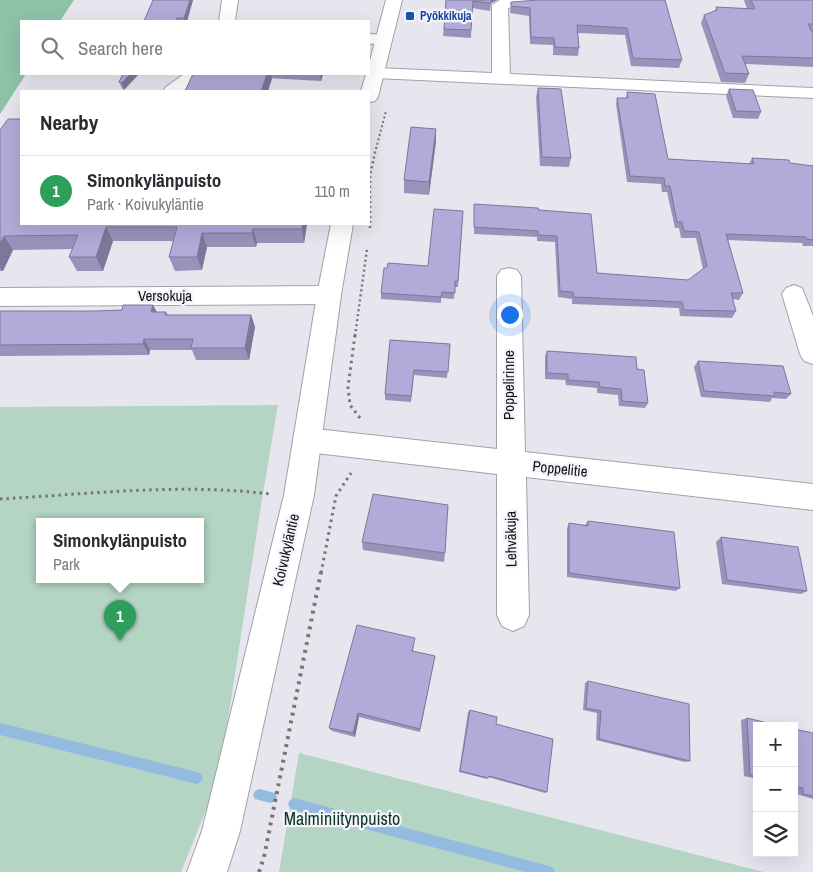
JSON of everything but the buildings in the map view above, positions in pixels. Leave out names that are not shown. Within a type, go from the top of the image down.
[{"type":"street","points":[[227,20],[230,0]]},
{"type":"street","points":[[370,94],[376,73],[376,39],[394,0]]},
{"type":"street","points":[[501,79],[500,5],[512,0],[539,2]]},
{"type":"street","points":[[376,73],[813,93]]},
{"type":"street","points":[[173,90],[194,75]]},
{"type":"street","name":"Koivukyläntie","points":[[207,872],[222,831],[299,495],[329,296],[342,225]]},
{"type":"street","name":"Poppelirinne","points":[[509,276],[510,463]]},
{"type":"street","points":[[794,294],[813,354]]},
{"type":"street","name":"Versokuja","points":[[0,297],[329,296]]},
{"type":"street","name":"Poppelitie","points":[[307,440],[813,497]]},
{"type":"street","name":"Lehväkuja","points":[[510,463],[513,615]]},
{"type":"path","points":[[0,499],[181,489],[230,489],[266,494]]},
{"type":"green space","points":[[0,0],[74,0],[61,20],[20,20],[20,75],[25,75],[0,114]]},
{"type":"green space","points":[[278,405],[219,778],[181,872],[0,872],[0,407]]},
{"type":"green space","name":"Malminiitynpuisto","points":[[299,753],[764,872],[279,872]]},
{"type":"waterway","points":[[0,729],[197,778]]},
{"type":"waterway","points":[[259,795],[271,797]]},
{"type":"waterway","points":[[294,804],[549,872]]},
{"type":"place","name":"Pyökkikuja","points":[[410,16]]},
{"type":"place","name":"Simonkylänpuisto","points":[[120,641]]}]
